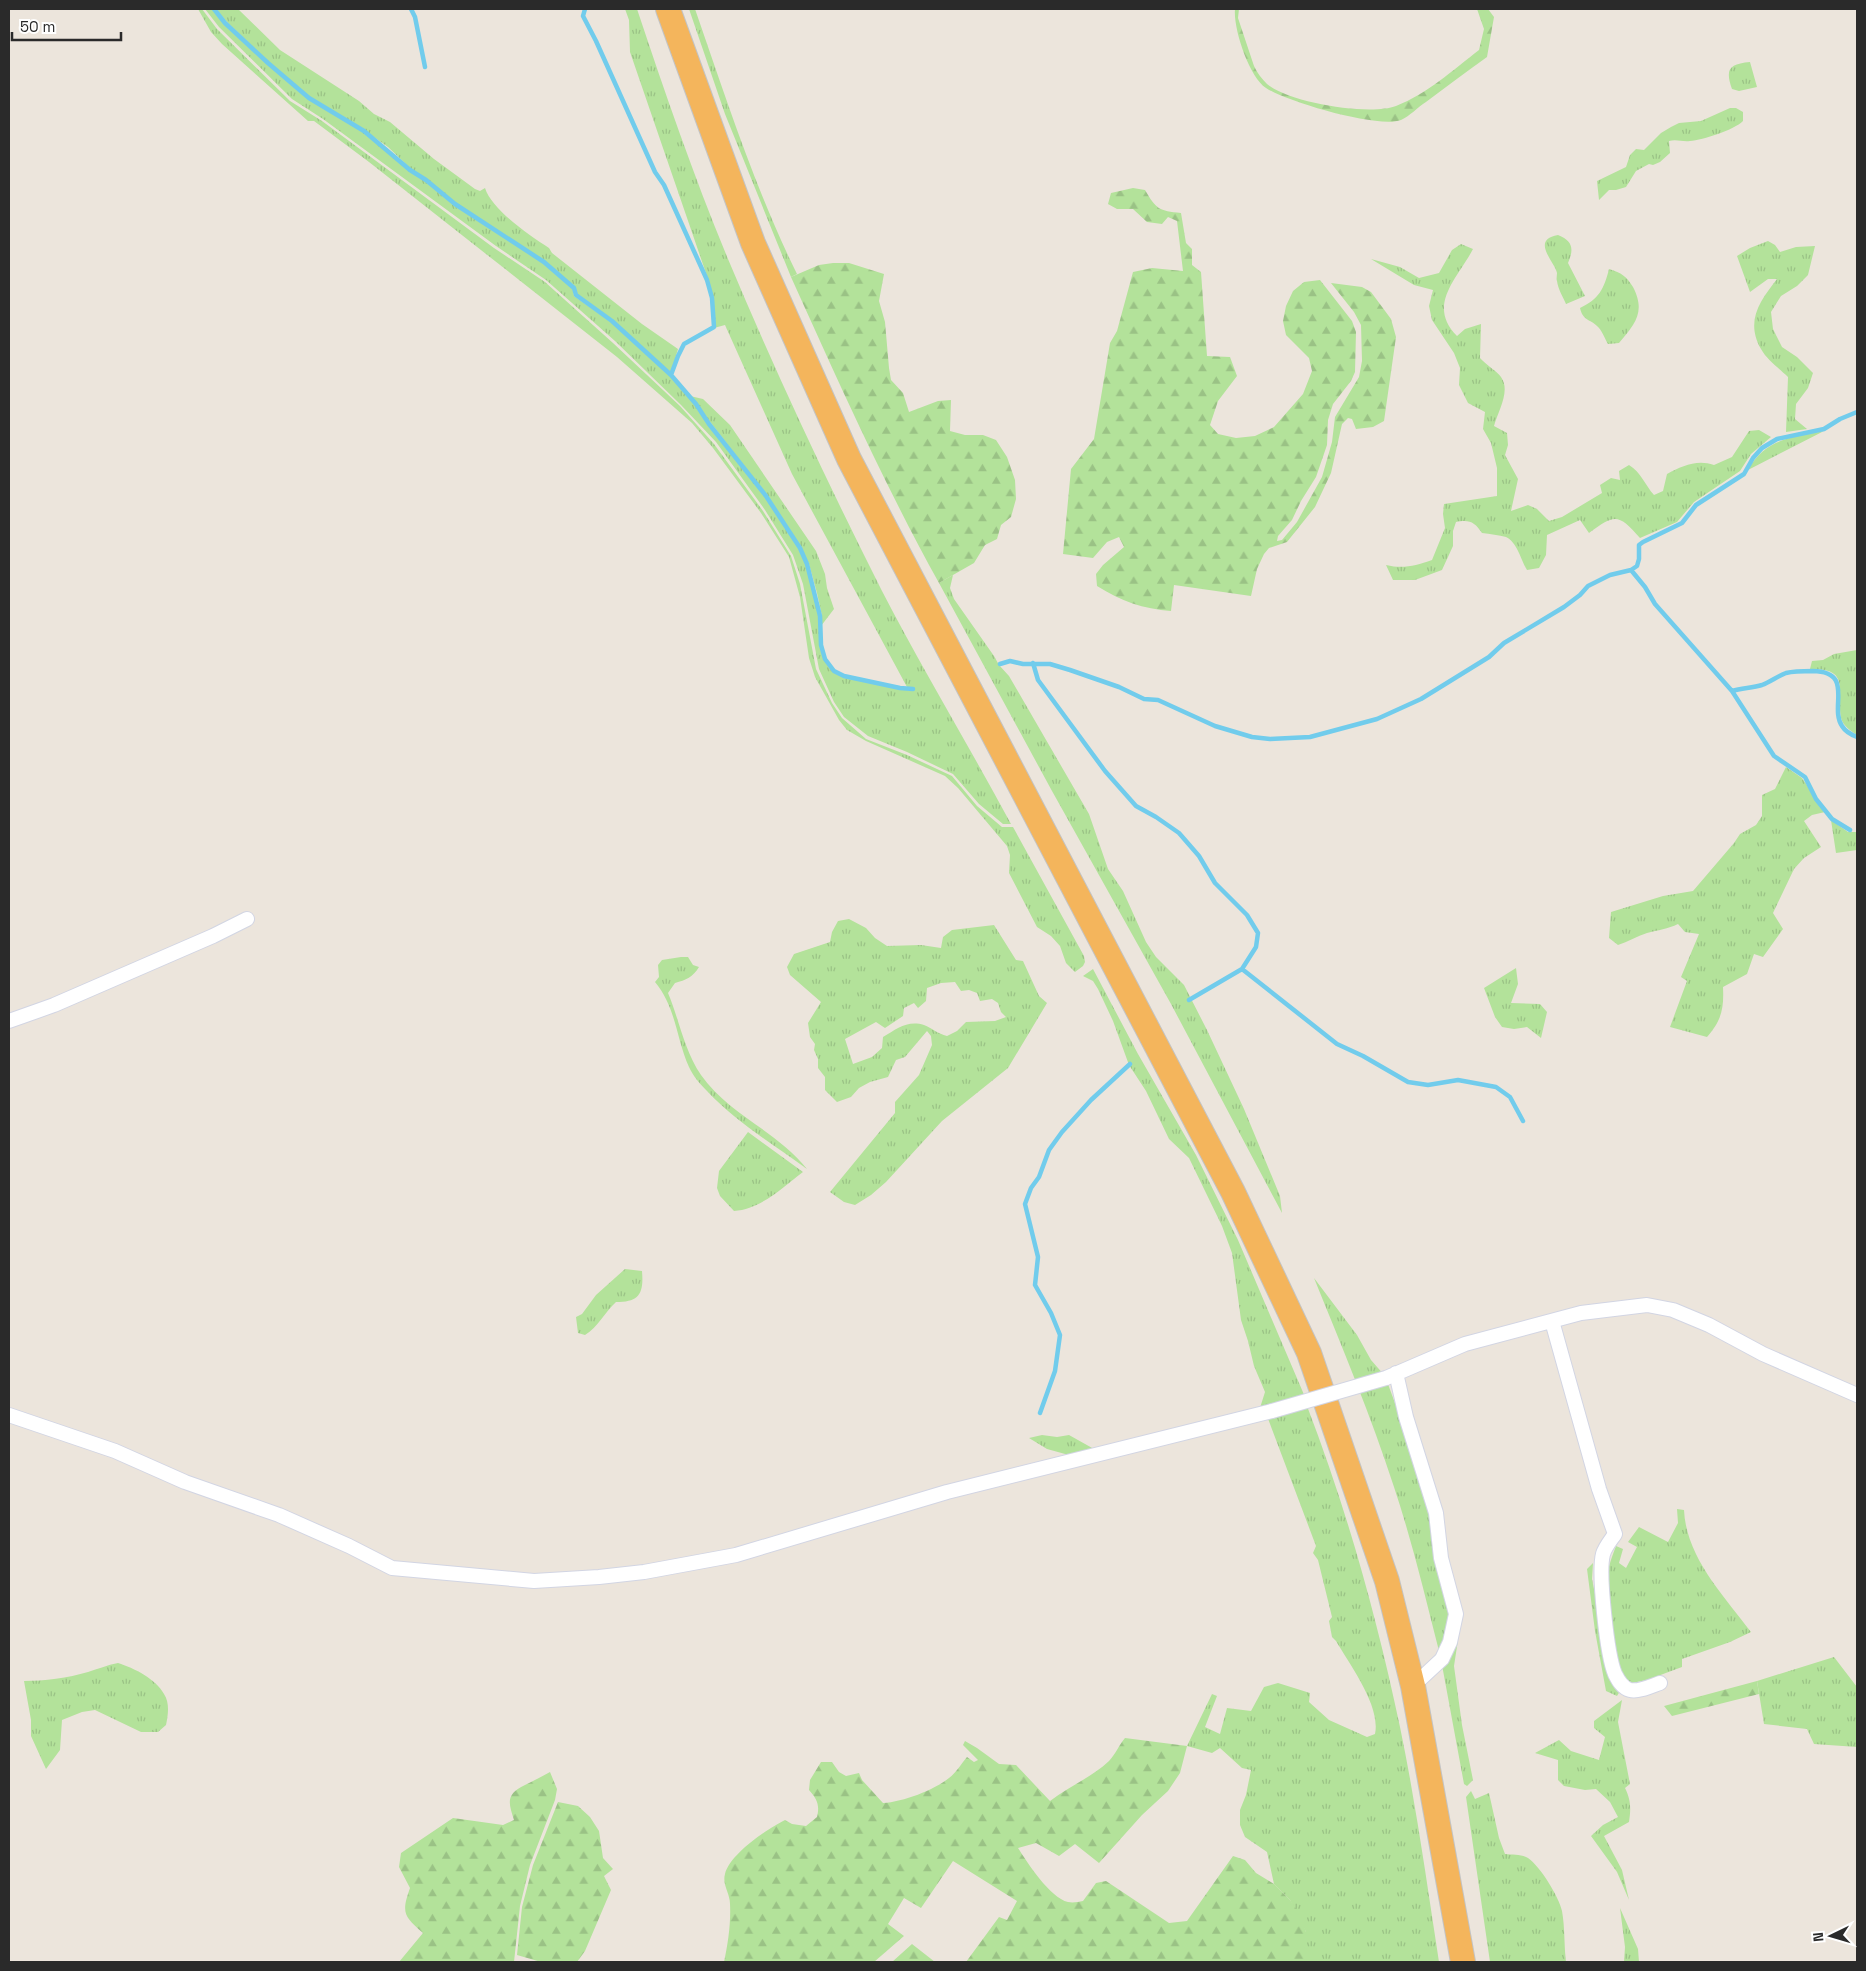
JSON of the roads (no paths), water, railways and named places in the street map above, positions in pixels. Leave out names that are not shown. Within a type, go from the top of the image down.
[{"type":"highway","points":[[668,9],[753,244],[849,459],[1233,1192],[1309,1354],[1387,1581],[1413,1686],[1464,1962]]},
{"type":"street","points":[[9,1022],[54,1005],[213,936],[247,919]]},
{"type":"street","points":[[9,1415],[115,1451],[185,1482],[279,1515],[349,1546],[392,1568],[534,1581],[599,1577],[707,1561],[736,1554],[947,1492],[1272,1411],[1392,1376],[1464,1344],[1581,1313],[1626,1306],[1647,1305],[1674,1310],[1709,1325],[1763,1354],[1857,1395]]},
{"type":"street","points":[[1552,1321],[1596,1481],[1615,1534],[1603,1554],[1602,1577],[1607,1635],[1614,1672],[1622,1686],[1630,1690],[1639,1690],[1660,1683]]},
{"type":"street","points":[[1392,1376],[1436,1513],[1441,1558],[1456,1614],[1450,1642],[1442,1658],[1413,1686]]},
{"type":"waterway","points":[[214,9],[225,23],[309,98],[364,131],[410,170],[426,180],[455,204],[544,262],[574,288],[576,295],[612,321],[671,375],[696,404],[709,424],[766,496],[800,548],[807,564],[820,616],[821,645],[825,659],[834,671],[844,676],[913,689]]},
{"type":"waterway","points":[[411,9],[415,17],[425,67]]},
{"type":"waterway","points":[[585,9],[583,16],[655,172],[664,185],[707,280],[712,298],[714,327],[684,344],[671,375]]},
{"type":"waterway","points":[[1000,664],[1010,661],[1023,664],[1050,664],[1119,687],[1144,699],[1158,700],[1215,726],[1252,737],[1270,739],[1310,737],[1377,719],[1421,699],[1489,657],[1504,643],[1564,607],[1580,595],[1588,586],[1610,575],[1631,570],[1637,566],[1639,545],[1682,523],[1696,505],[1744,474],[1753,458],[1762,448],[1777,439],[1824,429],[1840,419],[1857,412]]},
{"type":"waterway","points":[[1631,570],[1645,587],[1655,604],[1732,691],[1762,685],[1789,672],[1813,671],[1826,673],[1833,677],[1837,684],[1838,710],[1842,726],[1849,733],[1857,737]]},
{"type":"waterway","points":[[1033,663],[1038,680],[1105,771],[1136,806],[1179,833],[1199,856],[1215,883],[1247,915],[1258,933],[1256,947],[1242,969],[1337,1044],[1363,1056],[1408,1082],[1428,1085],[1458,1080],[1496,1087],[1510,1097],[1523,1121]]},
{"type":"waterway","points":[[1732,691],[1774,756],[1805,777],[1816,799],[1832,819],[1850,830]]},
{"type":"waterway","points":[[1189,1000],[1242,969]]},
{"type":"waterway","points":[[1040,1413],[1055,1371],[1060,1335],[1051,1313],[1035,1285],[1038,1257],[1025,1204],[1031,1188],[1039,1177],[1049,1150],[1062,1132],[1091,1100],[1130,1064]]}]
